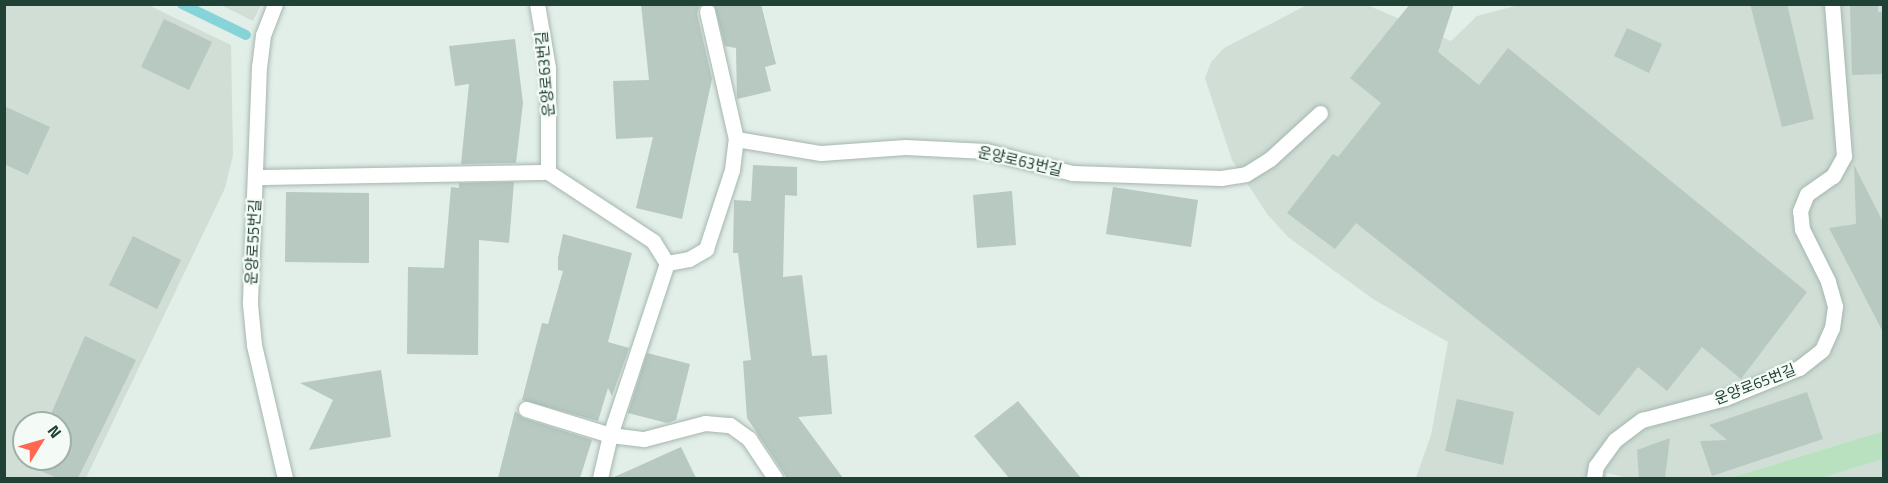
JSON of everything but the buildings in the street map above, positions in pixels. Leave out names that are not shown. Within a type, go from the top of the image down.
[{"type":"lane","name":"운양로55번길","points":[[275,4],[263,35],[260,66],[250,304],[253,335],[285,478]]},
{"type":"lane","name":"운양로63번길","points":[[537,4],[548,68],[548,172]]},
{"type":"lane","name":"운양로65번길","points":[[1594,478],[1596,466],[1615,440],[1642,420],[1725,398],[1799,368],[1822,350],[1832,328],[1835,306],[1828,281],[1802,229],[1800,211],[1807,194],[1833,176],[1844,156],[1832,4]]},
{"type":"lane","points":[[667,263],[689,259],[706,249],[732,170],[736,139],[707,11]]},
{"type":"lane","name":"운양로63번길","points":[[736,139],[821,153],[905,147],[986,151],[1072,173],[1221,178],[1246,174],[1270,159],[1320,113]]},
{"type":"lane","points":[[257,177],[548,172],[653,241],[667,263]]},
{"type":"lane","points":[[600,478],[610,435],[667,263]]},
{"type":"lane","points":[[525,410],[610,435],[644,439],[705,423],[730,425],[750,439],[775,478]]},
{"type":"shaded area","points":[[4,5],[148,5],[231,45],[233,155],[225,188],[86,478],[5,478]]},
{"type":"shaded area","points":[[221,5],[261,5],[253,21]]},
{"type":"shaded area","points":[[1307,5],[1367,5],[1451,41],[1477,16],[1519,5],[1883,5],[1883,431],[1730,478],[1627,478],[1607,473],[1606,478],[1416,478],[1431,435],[1448,342],[1373,299],[1288,237],[1267,214],[1232,160],[1205,78],[1211,62],[1224,48]]},
{"type":"shaded area","points":[[1883,459],[1883,478],[1820,478],[1858,465]]},
{"type":"green space","points":[[1883,431],[1883,459],[1820,478],[1730,478]]},
{"type":"waterway","points":[[182,4],[246,35]]}]
